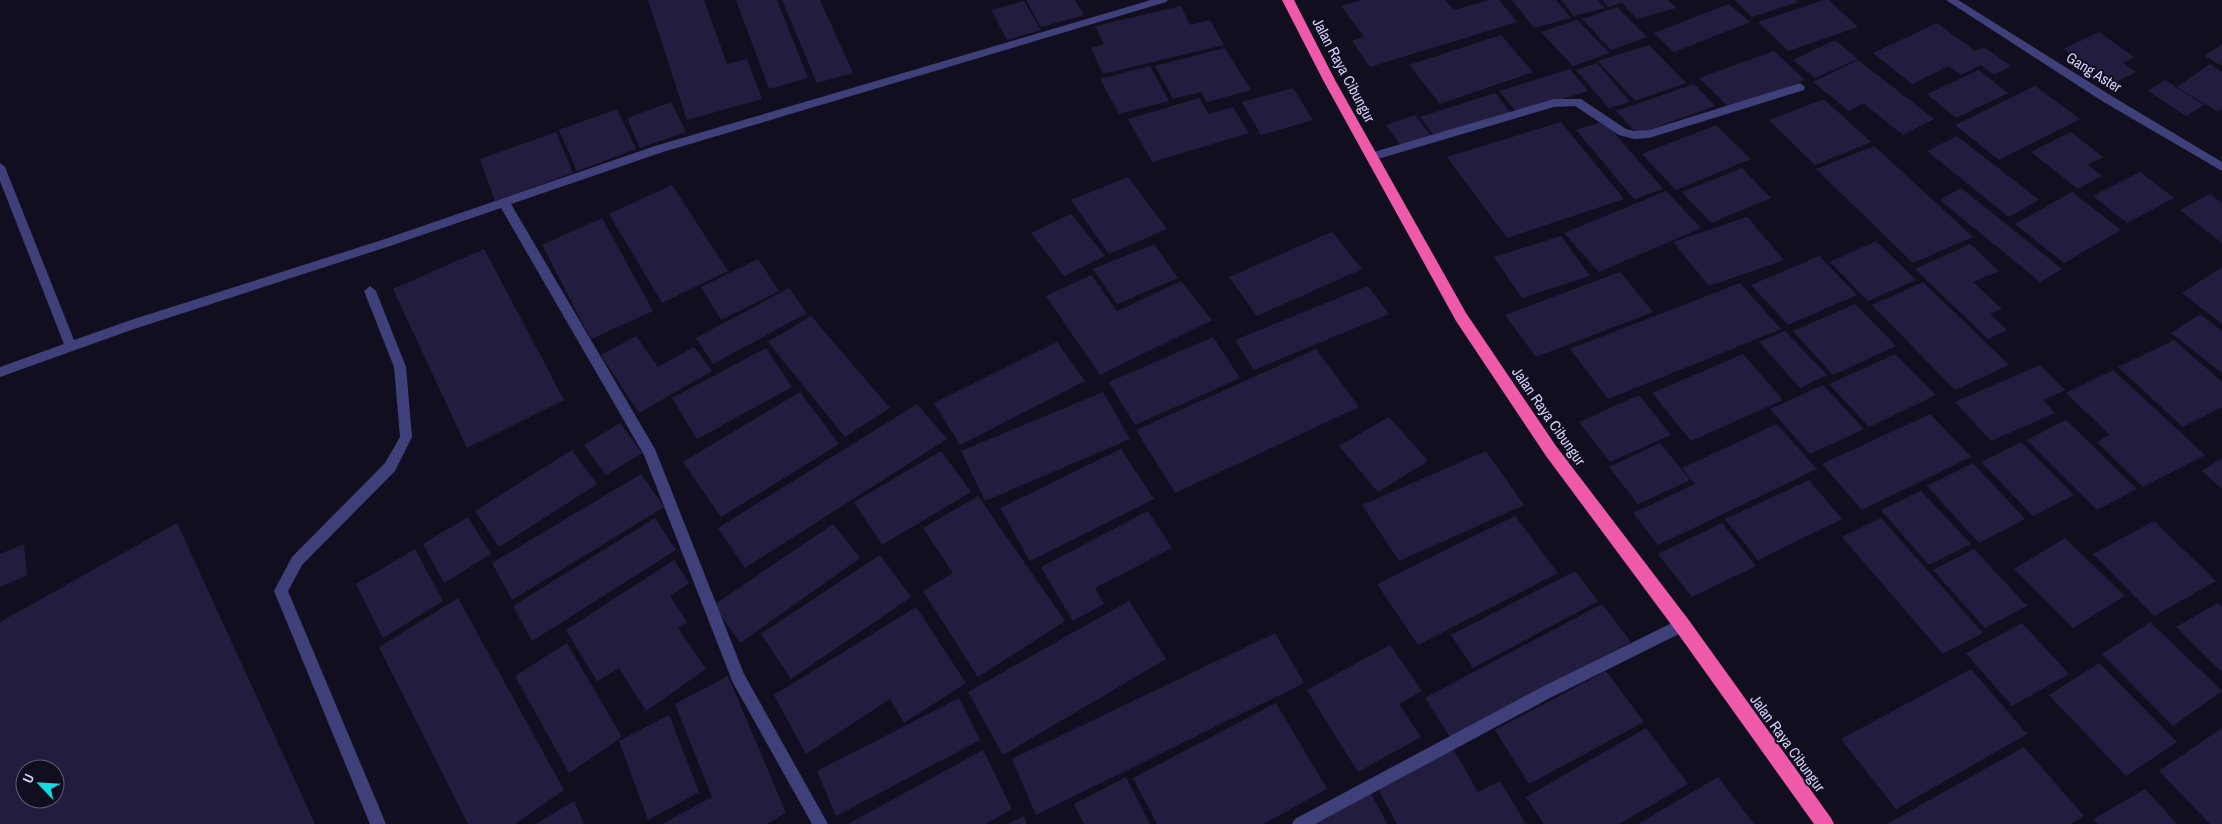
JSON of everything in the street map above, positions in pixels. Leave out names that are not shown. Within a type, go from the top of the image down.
[{"type":"highway","name":"Jalan Raya Cibungur","points":[[1288,0],[1328,80],[1461,317],[1551,451],[1682,625],[1821,823]]},
{"type":"street","points":[[0,372],[141,322],[505,204],[659,149],[1163,0]]},
{"type":"street","name":"Gang Aster","points":[[1951,0],[2106,98],[2222,167]]},
{"type":"street","points":[[1371,157],[1554,103],[1577,102],[1615,128],[1634,135],[1649,134],[1800,87]]},
{"type":"street","points":[[0,167],[71,346]]},
{"type":"street","points":[[505,204],[650,453],[738,678],[820,824]]},
{"type":"street","points":[[370,290],[400,367],[406,437],[390,467],[297,561],[281,591],[378,824]]},
{"type":"street","points":[[1300,824],[1544,693],[1682,625]]},
{"type":"building","points":[[648,0],[704,0],[727,64],[747,59],[762,99],[687,120]]},
{"type":"building","points":[[736,0],[777,0],[808,78],[769,89]]},
{"type":"building","points":[[782,0],[820,0],[853,73],[817,83]]},
{"type":"building","points":[[1026,0],[1075,0],[1084,15],[1041,27]]},
{"type":"building","points":[[1362,0],[1445,0],[1454,10],[1489,0],[1499,0],[1517,22],[1370,67],[1352,41],[1364,37],[1341,6]]},
{"type":"building","points":[[1512,0],[1556,0],[1571,18],[1534,28]]},
{"type":"building","points":[[1561,0],[1598,0],[1605,8],[1574,16]]},
{"type":"building","points":[[1602,0],[1668,0],[1676,8],[1637,19],[1622,3],[1608,7]]},
{"type":"building","points":[[1735,0],[1796,0],[1798,2],[1752,17]]},
{"type":"building","points":[[1829,0],[1858,27],[1788,51],[1758,22]]},
{"type":"building","points":[[1024,1],[1041,30],[1007,40],[991,10]]},
{"type":"building","points":[[1729,4],[1750,22],[1674,52],[1654,33]]},
{"type":"building","points":[[1181,6],[1190,25],[1210,20],[1224,45],[1103,74],[1091,48],[1104,44],[1095,26]]},
{"type":"building","points":[[1617,7],[1647,37],[1611,50],[1582,19]]},
{"type":"building","points":[[1577,20],[1610,53],[1573,66],[1541,32]]},
{"type":"building","points":[[1937,23],[1975,51],[1984,47],[2011,66],[1994,75],[1981,65],[1961,75],[1949,66],[1912,84],[1873,53]]},
{"type":"building","points":[[2099,32],[2134,57],[2123,63],[2136,72],[2112,84],[2064,49]]},
{"type":"building","points":[[1501,35],[1533,72],[1440,104],[1409,65]]},
{"type":"building","points":[[1835,40],[1858,59],[1815,78],[1793,60]]},
{"type":"building","points":[[2222,44],[2222,66],[2205,56]]},
{"type":"building","points":[[1649,45],[1686,83],[1635,101],[1598,61]]},
{"type":"building","points":[[1225,48],[1251,90],[1207,102],[1201,92],[1173,99],[1155,66]]},
{"type":"building","points":[[1774,51],[1805,80],[1730,108],[1699,78]]},
{"type":"building","points":[[1858,60],[1934,119],[1903,135],[1863,103],[1849,111],[1813,82]]},
{"type":"building","points":[[1597,63],[1630,102],[1609,108],[1576,70]]},
{"type":"building","points":[[2210,64],[2222,72],[2222,109],[2218,112],[2177,87]]},
{"type":"building","points":[[1150,66],[1169,101],[1119,114],[1100,79]]},
{"type":"building","points":[[1570,69],[1588,91],[1517,113],[1499,91]]},
{"type":"building","points":[[1979,70],[2008,93],[1956,118],[1927,94]]},
{"type":"building","points":[[2165,80],[2204,105],[2186,116],[2148,91]]},
{"type":"building","points":[[1694,84],[1715,106],[1637,134],[1616,111]]},
{"type":"building","points":[[2035,86],[2080,119],[1999,160],[1955,125]]},
{"type":"building","points":[[1293,88],[1313,120],[1261,135],[1242,102]]},
{"type":"building","points":[[1495,93],[1511,113],[1436,138],[1420,117]]},
{"type":"building","points":[[1199,98],[1209,114],[1233,107],[1249,133],[1152,162],[1128,119]]},
{"type":"building","points":[[1824,99],[1871,142],[1815,165],[1769,120]]},
{"type":"building","points":[[671,102],[686,132],[640,148],[627,118]]},
{"type":"building","points":[[617,109],[636,149],[577,171],[559,130]]},
{"type":"building","points":[[1415,115],[1432,137],[1402,147],[1386,125]]},
{"type":"building","points":[[1604,121],[1663,189],[1634,199],[1576,130]]},
{"type":"building","points":[[1561,122],[1624,199],[1507,238],[1447,157]]},
{"type":"building","points":[[1716,125],[1751,159],[1676,190],[1642,154]]},
{"type":"building","points":[[556,132],[573,173],[495,201],[480,159]]},
{"type":"building","points":[[2071,132],[2103,157],[2088,165],[2102,176],[2078,189],[2031,152]]},
{"type":"building","points":[[1957,136],[2039,200],[2009,217],[1927,151]]},
{"type":"building","points":[[1874,146],[1973,237],[1913,263],[1816,169]]},
{"type":"building","points":[[1742,168],[1771,198],[1711,223],[1682,192]]},
{"type":"building","points":[[2140,172],[2174,198],[2127,223],[2093,196]]},
{"type":"building","points":[[1128,177],[1167,229],[1109,254],[1071,200]]},
{"type":"building","points":[[672,185],[728,271],[662,303],[609,214]]},
{"type":"building","points":[[1961,188],[2062,269],[2040,282],[1940,200]]},
{"type":"building","points":[[1666,191],[1701,228],[1599,272],[1564,233]]},
{"type":"building","points":[[2072,192],[2121,230],[2064,263],[2015,224]]},
{"type":"building","points":[[2210,194],[2222,203],[2222,243],[2180,210]]},
{"type":"building","points":[[1071,214],[1105,256],[1064,276],[1031,233]]},
{"type":"building","points":[[1747,217],[1784,260],[1709,286],[1673,242]]},
{"type":"building","points":[[602,218],[653,311],[591,339],[542,245]]},
{"type":"building","points":[[1332,232],[1362,269],[1257,316],[1229,277]]},
{"type":"building","points":[[1561,236],[1590,276],[1522,298],[1494,257]]},
{"type":"building","points":[[1876,241],[1916,280],[1868,301],[1830,262]]},
{"type":"building","points":[[1154,244],[1178,278],[1117,304],[1093,269]]},
{"type":"building","points":[[1970,244],[1999,271],[1973,282],[2002,309],[1990,314],[2007,330],[1988,339],[1915,269]]},
{"type":"building","points":[[484,249],[564,400],[467,448],[393,289]]},
{"type":"building","points":[[1819,256],[1857,295],[1788,325],[1751,285]]},
{"type":"building","points":[[758,259],[779,291],[721,320],[701,287]]},
{"type":"building","points":[[2222,267],[2222,324],[2182,293]]},
{"type":"building","points":[[1620,272],[1653,312],[1536,357],[1505,315]]},
{"type":"building","points":[[1091,275],[1117,311],[1181,281],[1212,320],[1100,375],[1046,296]]},
{"type":"building","points":[[1923,282],[2009,365],[1955,390],[1872,305]]},
{"type":"building","points":[[1740,283],[1781,329],[1608,399],[1570,349]]},
{"type":"building","points":[[1368,286],[1389,314],[1254,370],[1235,340]]},
{"type":"building","points":[[789,288],[807,313],[713,364],[696,338]]},
{"type":"building","points":[[1855,304],[1896,346],[1833,375],[1793,331]]},
{"type":"building","points":[[2200,314],[2222,331],[2222,373],[2171,333]]},
{"type":"building","points":[[811,316],[890,408],[845,437],[768,342]]},
{"type":"building","points":[[1785,331],[1827,375],[1800,388],[1759,342]]},
{"type":"building","points":[[636,336],[658,367],[694,347],[712,371],[639,413],[601,355]]},
{"type":"building","points":[[1213,337],[1240,378],[1135,425],[1109,382]]},
{"type":"building","points":[[2174,340],[2222,382],[2222,407],[2183,427],[2118,367]]},
{"type":"building","points":[[1057,342],[1085,381],[960,445],[934,403]]},
{"type":"building","points":[[766,348],[792,387],[697,439],[672,398]]},
{"type":"building","points":[[1316,349],[1359,407],[1175,493],[1136,430]]},
{"type":"building","points":[[1743,354],[1783,400],[1691,441],[1652,393]]},
{"type":"building","points":[[1895,354],[1936,395],[1869,427],[1829,384]]},
{"type":"building","points":[[2040,365],[2065,390],[2043,400],[2055,413],[1991,441],[1955,402]]},
{"type":"building","points":[[2113,370],[2205,455],[2143,487],[2097,442],[2110,435],[2066,393]]},
{"type":"building","points":[[1823,385],[1864,429],[1810,454],[1770,409]]},
{"type":"building","points":[[800,392],[839,444],[721,517],[683,462]]},
{"type":"building","points":[[1103,392],[1130,439],[985,501],[961,451]]},
{"type":"building","points":[[1639,395],[1671,435],[1610,462],[1579,422]]},
{"type":"building","points":[[917,404],[947,439],[745,568],[718,528]]},
{"type":"building","points":[[1930,414],[1971,457],[1862,510],[1822,464]]},
{"type":"building","points":[[1389,417],[1428,461],[1378,492],[1339,446]]},
{"type":"building","points":[[2066,420],[2137,489],[2097,510],[2027,440]]},
{"type":"building","points":[[620,423],[642,453],[606,475],[584,445]]},
{"type":"building","points":[[1777,424],[1817,469],[1658,545],[1633,513],[1695,484],[1682,468]]},
{"type":"building","points":[[2021,442],[2074,495],[2033,516],[1981,462]]},
{"type":"building","points":[[1660,443],[1690,480],[1638,504],[1609,467]]},
{"type":"building","points":[[1121,449],[1154,499],[1030,561],[1000,508]]},
{"type":"building","points":[[572,450],[597,484],[499,547],[475,511]]},
{"type":"building","points":[[941,451],[971,492],[882,545],[854,502]]},
{"type":"building","points":[[1486,451],[1524,505],[1399,561],[1362,505]]},
{"type":"building","points":[[2222,458],[2222,489],[2202,471]]},
{"type":"building","points":[[1973,463],[2025,519],[1979,543],[1927,486]]},
{"type":"building","points":[[641,474],[664,507],[512,600],[492,563]]},
{"type":"building","points":[[1809,480],[1842,519],[1758,560],[1725,519]]},
{"type":"building","points":[[1921,491],[1971,544],[1929,565],[1881,510]]},
{"type":"building","points":[[978,496],[1065,621],[978,677],[923,591],[953,573],[923,528]]},
{"type":"building","points":[[1148,511],[1172,548],[1095,588],[1104,604],[1073,621],[1041,567]]},
{"type":"building","points":[[1515,516],[1558,573],[1418,645],[1377,584]]},
{"type":"building","points":[[468,517],[491,554],[444,583],[423,544]]},
{"type":"building","points":[[655,518],[676,550],[532,641],[513,606]]},
{"type":"building","points":[[1881,518],[1983,633],[1943,654],[1842,537]]},
{"type":"building","points":[[2154,521],[2216,581],[2154,616],[2093,554]]},
{"type":"building","points":[[177,523],[315,824],[0,824],[0,622]]},
{"type":"building","points":[[1722,523],[1756,566],[1692,597],[1658,554]]},
{"type":"building","points":[[833,524],[860,558],[740,643],[714,605]]},
{"type":"building","points":[[2065,538],[2125,596],[2073,628],[2014,569]]},
{"type":"building","points":[[24,544],[27,575],[0,587],[0,554]]},
{"type":"building","points":[[415,549],[443,601],[383,638],[356,584]]},
{"type":"building","points":[[1974,549],[2027,606],[1985,628],[1933,570]]},
{"type":"building","points":[[880,555],[911,597],[791,679],[761,634]]},
{"type":"building","points":[[674,560],[689,583],[670,596],[687,622],[678,628],[706,669],[646,711],[619,668],[597,681],[566,630]]},
{"type":"building","points":[[1575,571],[1598,601],[1473,668],[1451,635]]},
{"type":"building","points":[[458,598],[564,790],[515,824],[468,824],[379,647]]},
{"type":"building","points":[[1129,601],[1166,659],[1003,755],[968,692]]},
{"type":"building","points":[[2218,603],[2222,607],[2222,672],[2176,627]]},
{"type":"building","points":[[1602,604],[1631,642],[1451,739],[1425,698]]},
{"type":"building","points":[[916,607],[966,683],[904,723],[890,699],[806,754],[774,695]]},
{"type":"building","points":[[2150,622],[2222,691],[2173,726],[2102,654]]},
{"type":"building","points":[[2022,623],[2069,674],[2012,706],[1966,653]]},
{"type":"building","points":[[1275,633],[1304,683],[1036,815],[1012,759]]},
{"type":"building","points":[[567,643],[622,737],[569,773],[515,676]]},
{"type":"building","points":[[1390,645],[1422,691],[1399,704],[1421,737],[1358,772],[1307,690]]},
{"type":"building","points":[[2099,663],[2177,742],[2126,776],[2049,695]]},
{"type":"building","points":[[1971,669],[2027,734],[1896,809],[1841,739]]},
{"type":"building","points":[[1606,671],[1644,722],[1529,784],[1495,730]]},
{"type":"building","points":[[728,676],[786,813],[766,824],[662,824],[712,797],[675,704]]},
{"type":"building","points":[[959,698],[980,740],[836,816],[817,771]]},
{"type":"building","points":[[1276,703],[1327,789],[1263,824],[1157,824],[1133,778]]},
{"type":"building","points":[[669,715],[699,792],[648,820],[619,741]]},
{"type":"building","points":[[1646,728],[1688,784],[1619,824],[1544,824],[1526,797]]},
{"type":"building","points":[[2222,728],[2222,824],[2210,824],[2159,771]]},
{"type":"building","points":[[2024,747],[2084,816],[2070,824],[1887,824]]},
{"type":"building","points":[[1453,749],[1478,792],[1500,781],[1526,824],[1397,824],[1376,785]]},
{"type":"building","points":[[983,750],[1012,809],[985,824],[848,824]]},
{"type":"building","points":[[1126,777],[1150,824],[1084,824],[1074,804]]},
{"type":"building","points":[[1718,777],[1754,824],[1638,824]]},
{"type":"building","points":[[2145,789],[2177,824],[2098,824],[2094,819]]},
{"type":"building","points":[[1370,792],[1387,824],[1306,824]]},
{"type":"building","points":[[574,801],[584,824],[536,824]]},
{"type":"building","points":[[1024,816],[1027,824],[1007,824]]}]
